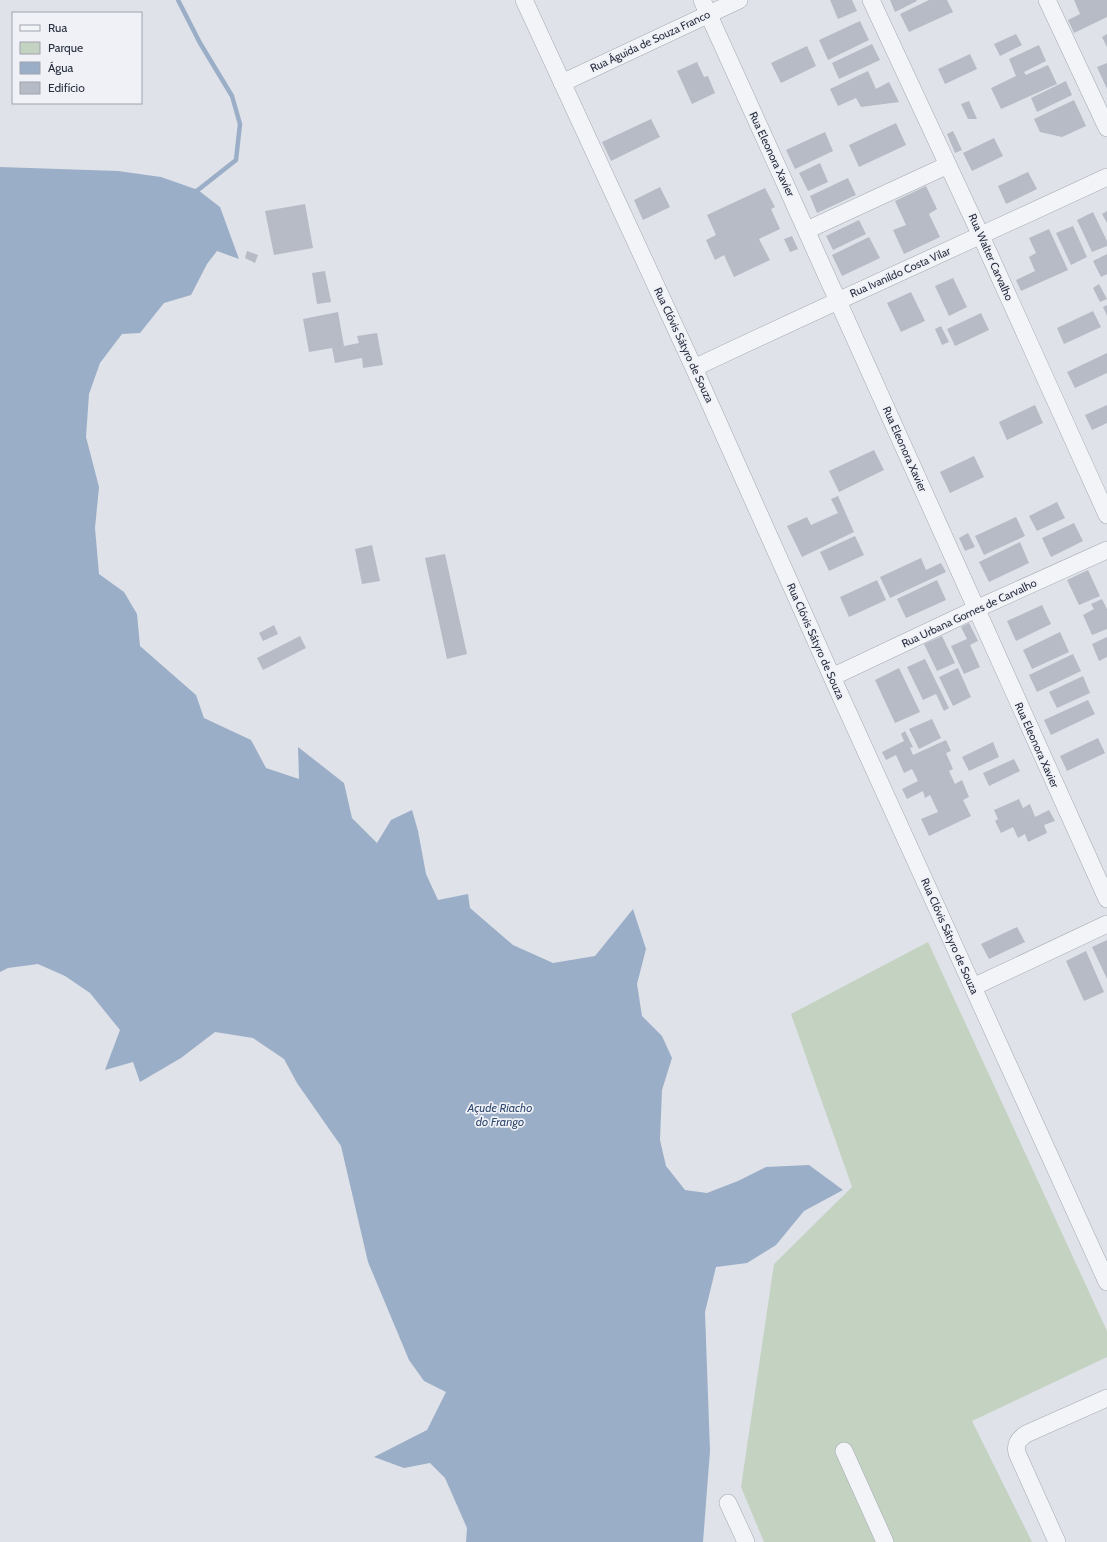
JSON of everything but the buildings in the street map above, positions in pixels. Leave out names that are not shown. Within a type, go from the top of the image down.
[{"type":"street","name":"Rua Clóvis Sátyro de Souza","points":[[524,0],[694,368],[832,677],[1107,1282]]},
{"type":"street","name":"Rua Águida de Souza Franco","points":[[562,83],[705,7],[738,0]]},
{"type":"street","name":"Rua Walter Carvalho","points":[[871,0],[981,236],[1107,515]]},
{"type":"street","points":[[1046,0],[1107,128]]},
{"type":"street","name":"Rua Eleonora Xavier","points":[[705,7],[1107,899]]},
{"type":"street","points":[[806,230],[948,165]]},
{"type":"street","name":"Rua Ivanildo Costa Vilar","points":[[694,368],[838,300],[981,236],[1107,177]]},
{"type":"street","name":"Rua Urbana Gomes de Carvalho","points":[[832,677],[976,609],[1107,550]]},
{"type":"street","points":[[973,987],[1107,924]]},
{"type":"street","points":[[1057,1542],[1017,1453],[1016,1447],[1018,1440],[1026,1434],[1107,1398]]},
{"type":"street","points":[[844,1451],[885,1542]]},
{"type":"street","points":[[728,1503],[746,1542]]},
{"type":"green space","points":[[928,942],[1107,1331],[1107,1357],[972,1421],[1032,1542],[764,1542],[741,1487],[774,1264],[852,1187],[791,1014]]},
{"type":"water","name":"Açude Riacho do Frango","points":[[0,167],[118,171],[161,177],[198,190],[220,207],[239,259],[217,251],[207,264],[191,295],[164,303],[140,333],[122,334],[100,363],[89,394],[86,437],[99,487],[95,528],[99,574],[124,592],[137,614],[140,646],[196,695],[204,718],[251,740],[266,768],[299,779],[298,747],[344,783],[352,818],[377,843],[391,820],[412,810],[418,831],[426,874],[438,900],[468,894],[470,908],[513,945],[553,963],[595,956],[633,909],[646,949],[637,984],[642,1016],[662,1036],[672,1058],[662,1090],[660,1140],[666,1166],[685,1190],[707,1193],[738,1181],[766,1167],[809,1165],[843,1190],[804,1211],[776,1245],[747,1263],[716,1267],[705,1312],[710,1451],[703,1542],[466,1542],[467,1528],[445,1478],[430,1463],[404,1468],[374,1457],[427,1430],[446,1392],[424,1381],[409,1360],[368,1262],[341,1146],[297,1083],[284,1059],[253,1038],[215,1032],[181,1058],[140,1082],[133,1062],[105,1070],[120,1030],[90,993],[65,976],[38,964],[8,968],[0,972]]},
{"type":"waterway","points":[[178,0],[200,43],[232,96],[240,124],[236,160],[198,190],[193,192]]}]
